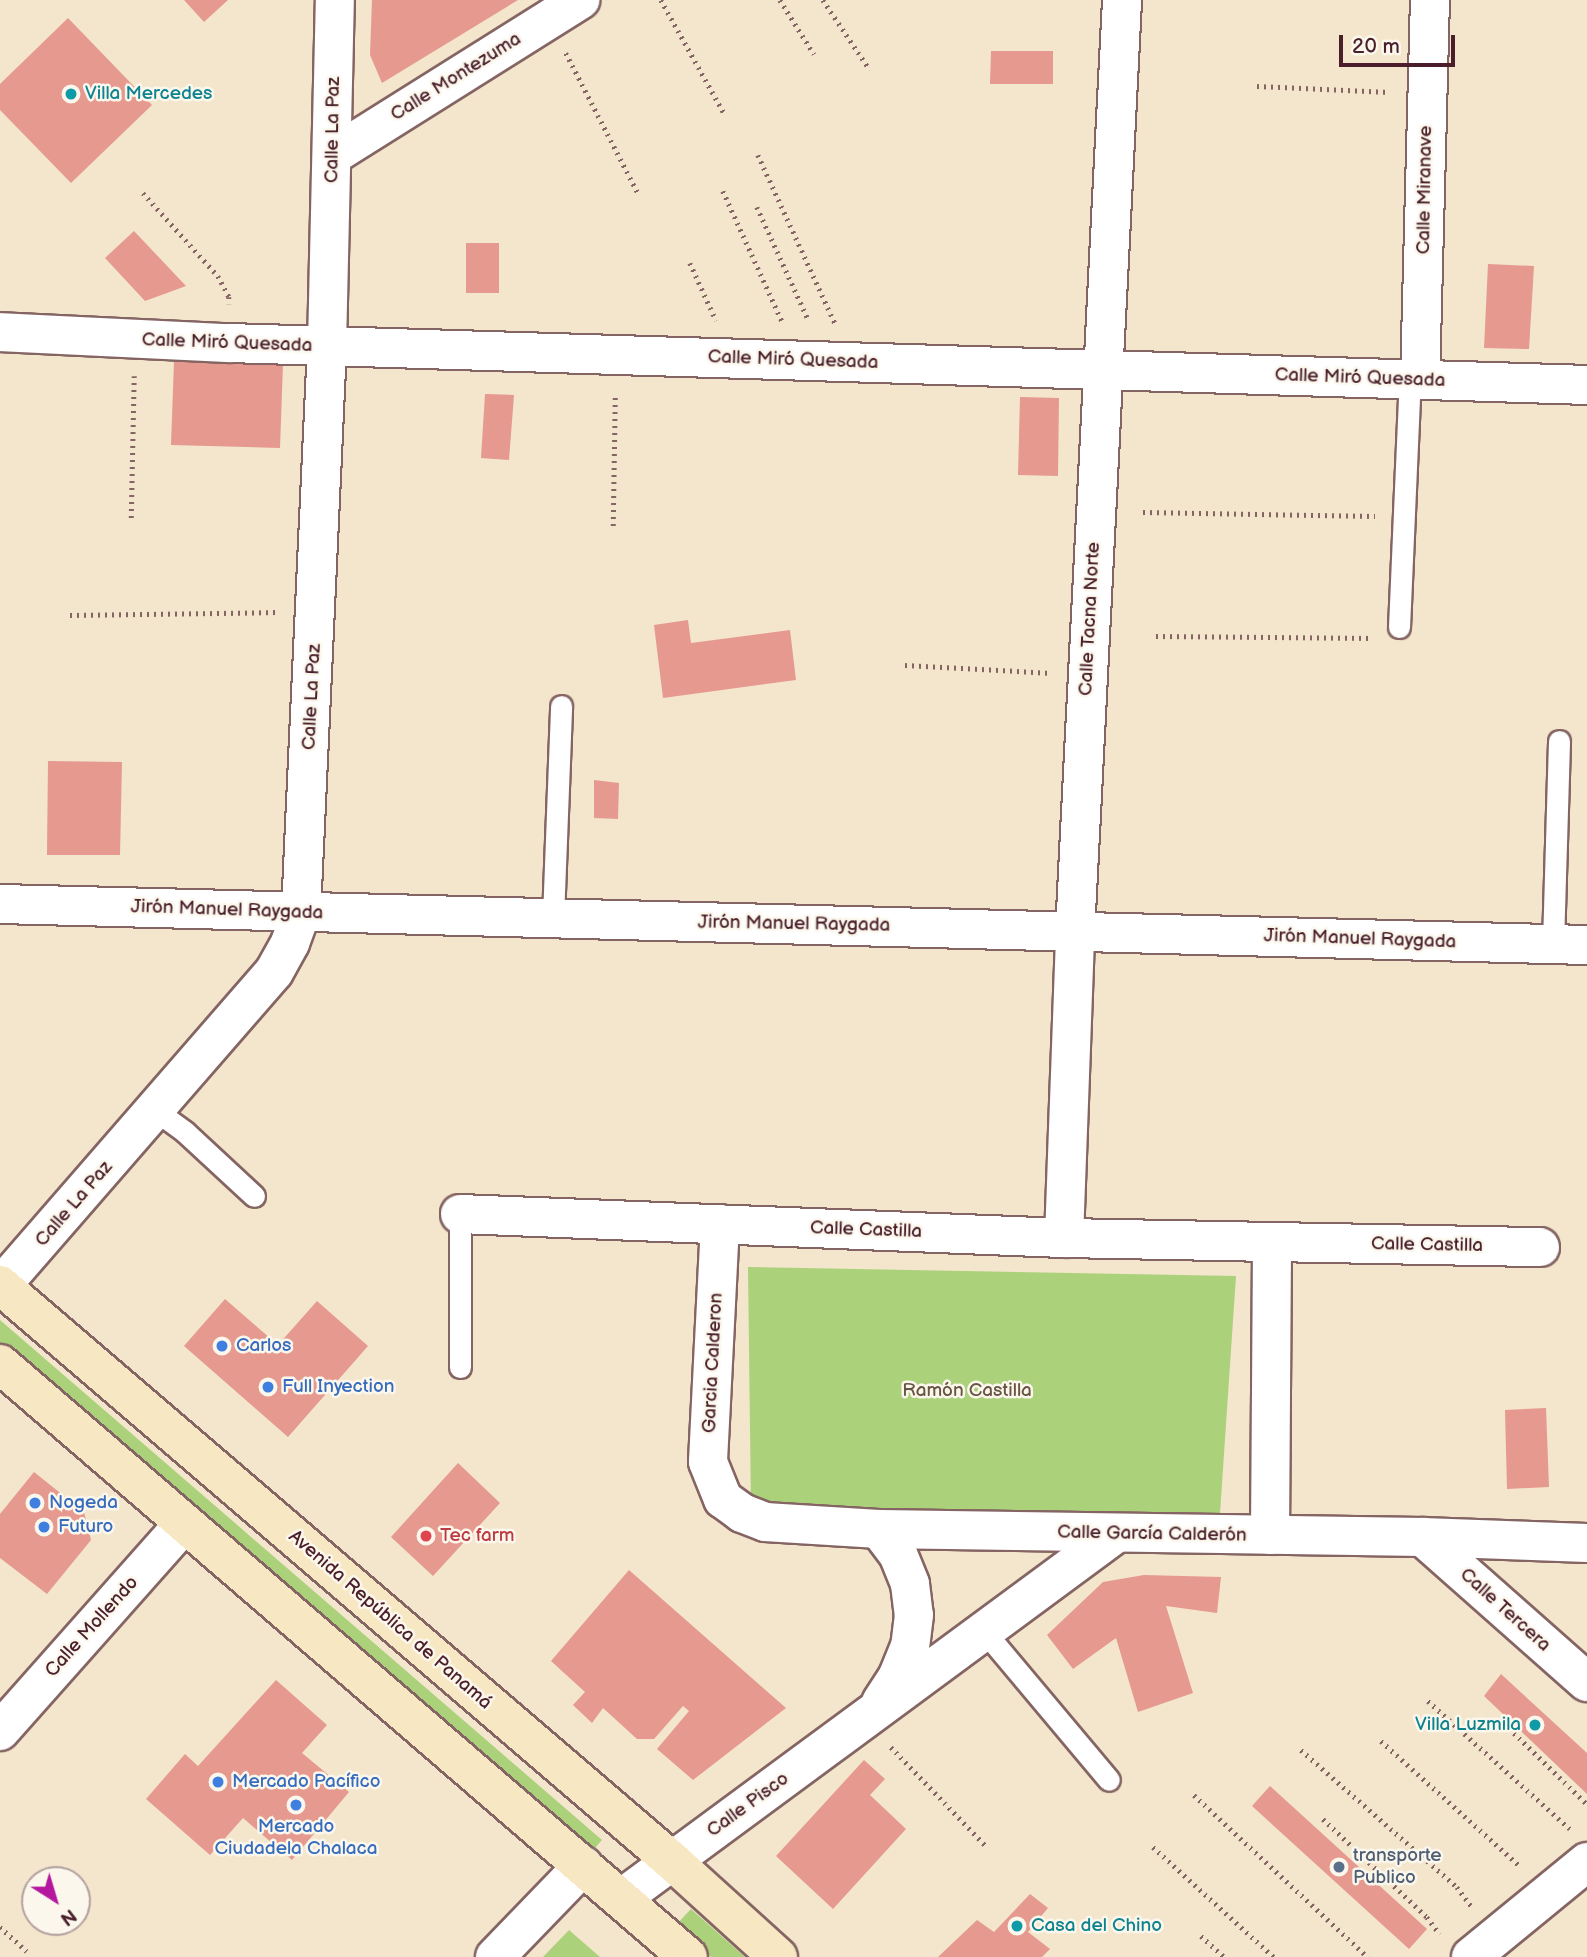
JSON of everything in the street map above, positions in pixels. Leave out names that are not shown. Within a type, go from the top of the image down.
[{"type":"main road","name":"Avenida República de Panamá","points":[[1,1285],[671,1861],[778,1957]]},
{"type":"main road","points":[[0,1364],[688,1957]]},
{"type":"street","name":"Calle La Paz","points":[[1,1285],[274,972],[290,943],[301,912],[327,346],[335,0]]},
{"type":"street","name":"Calle Tacna Norte","points":[[1064,1238],[1087,675],[1122,0]]},
{"type":"street","name":"Calle Miranave","points":[[1415,379],[1430,0]]},
{"type":"street","name":"Calle Montezuma","points":[[333,155],[564,10]]},
{"type":"street","name":"Calle Miró Quesada","points":[[0,332],[135,340],[1587,384]]},
{"type":"street","name":"Jirón Manuel Raygada","points":[[0,904],[1570,945]]},
{"type":"street","name":"Calle Castilla","points":[[460,1214],[1064,1238],[1540,1247]]},
{"type":"street","name":"Garcia Calderon","points":[[720,1224],[708,1462],[713,1482],[723,1499]]},
{"type":"street","points":[[1269,1535],[1272,1242]]},
{"type":"street","name":"Calle García Calderón","points":[[723,1499],[742,1513],[765,1522],[879,1529],[1114,1535],[1423,1537],[1587,1544]]},
{"type":"street","name":"Calle Mollendo","points":[[0,1731],[184,1524]]},
{"type":"street","name":"Calle Pisco","points":[[870,1716],[898,1676],[910,1646],[914,1615],[910,1584],[898,1554],[879,1529]]},
{"type":"street","name":"Calle Pisco","points":[[622,1898],[1114,1535]]},
{"type":"street","name":"Calle Tercera","points":[[1423,1537],[1587,1682]]},
{"type":"street","points":[[1470,1944],[1546,1895],[1579,1846]]},
{"type":"street","points":[[495,1957],[583,1866]]},
{"type":"lane","points":[[1399,627],[1404,516],[1415,379]]},
{"type":"lane","points":[[553,918],[561,706]]},
{"type":"lane","points":[[1559,741],[1570,945]]},
{"type":"lane","points":[[155,1110],[185,1132],[254,1196]]},
{"type":"lane","points":[[460,1214],[460,1367]]},
{"type":"lane","points":[[984,1631],[1109,1780]]},
{"type":"path","points":[[661,0],[724,113]]},
{"type":"path","points":[[780,0],[814,54]]},
{"type":"path","points":[[823,0],[870,70]]},
{"type":"path","points":[[564,10],[639,195]]},
{"type":"path","points":[[1258,86],[1428,94]]},
{"type":"path","points":[[758,155],[827,362]]},
{"type":"path","points":[[723,191],[827,362]]},
{"type":"path","points":[[143,193],[218,276],[229,296],[229,343]]},
{"type":"path","points":[[757,207],[827,362]]},
{"type":"path","points":[[690,263],[734,358]]},
{"type":"path","points":[[131,518],[135,340]]},
{"type":"path","points":[[613,526],[615,355]]},
{"type":"path","points":[[1143,512],[1404,516]]},
{"type":"path","points":[[70,615],[316,611]]},
{"type":"path","points":[[1156,636],[1375,638],[1399,627]]},
{"type":"path","points":[[905,665],[1087,675]]},
{"type":"path","points":[[1428,1701],[1579,1846]]},
{"type":"path","points":[[870,1716],[985,1845]]},
{"type":"path","points":[[1509,1728],[1587,1804]]},
{"type":"path","points":[[1381,1741],[1514,1859],[1546,1895]]},
{"type":"path","points":[[1301,1750],[1457,1887],[1470,1944]]},
{"type":"path","points":[[1194,1796],[1368,1957]]},
{"type":"path","points":[[1323,1819],[1427,1917],[1470,1944]]},
{"type":"path","points":[[1153,1847],[1274,1957]]},
{"type":"path","points":[[0,1927],[27,1951]]},
{"type":"path","points":[[1200,1936],[1224,1957]]},
{"type":"green space","name":"Ramón Castilla","points":[[748,1267],[1236,1276],[1220,1513],[751,1509]]},
{"type":"green space","points":[[0,1320],[602,1840],[585,1859],[0,1348]]},
{"type":"green space","points":[[691,1909],[745,1957],[711,1957],[676,1925]]},
{"type":"green space","points":[[569,1930],[600,1957],[543,1957]]},
{"type":"building","points":[[184,0],[228,0],[204,22]]},
{"type":"building","points":[[372,0],[518,0],[382,83],[370,55]]},
{"type":"building","name":"Villa Mercedes","points":[[68,18],[152,105],[71,183],[0,110],[0,84]]},
{"type":"building","points":[[991,51],[1053,51],[1053,84],[990,84]]},
{"type":"building","points":[[134,231],[186,286],[145,301],[105,258]]},
{"type":"building","points":[[466,243],[499,243],[499,293],[466,293]]},
{"type":"building","points":[[1488,264],[1534,266],[1529,349],[1484,348]]},
{"type":"building","points":[[174,361],[283,364],[280,448],[171,445]]},
{"type":"building","points":[[485,394],[514,395],[509,460],[481,458]]},
{"type":"building","points":[[1020,397],[1059,398],[1058,476],[1018,475]]},
{"type":"building","points":[[688,620],[691,643],[790,630],[796,680],[663,698],[654,625]]},
{"type":"building","points":[[48,761],[122,762],[120,855],[47,855]]},
{"type":"building","points":[[594,780],[619,783],[618,819],[594,818]]},
{"type":"building","points":[[225,1299],[278,1345],[317,1301],[368,1346],[288,1437],[184,1346]]},
{"type":"building","points":[[1546,1408],[1549,1487],[1507,1489],[1505,1410]]},
{"type":"building","points":[[458,1463],[500,1503],[433,1576],[391,1537]]},
{"type":"building","name":"Futuro","points":[[34,1472],[84,1512],[91,1540],[47,1594],[0,1558],[0,1514]]},
{"type":"building","points":[[629,1570],[786,1708],[693,1780],[657,1749],[689,1711],[683,1706],[654,1739],[637,1739],[603,1708],[592,1723],[573,1705],[585,1692],[551,1661]]},
{"type":"building","points":[[1144,1575],[1221,1577],[1217,1613],[1166,1606],[1193,1693],[1138,1712],[1116,1638],[1073,1669],[1047,1635],[1103,1582]]},
{"type":"building","name":"Villa Luzmila","points":[[1501,1674],[1587,1753],[1587,1794],[1484,1696]]},
{"type":"building","name":"Mercado Pacífico","points":[[276,1680],[327,1725],[302,1753],[349,1792],[292,1860],[243,1818],[210,1855],[146,1799],[185,1754],[198,1766]]},
{"type":"building","points":[[864,1760],[885,1779],[870,1795],[906,1829],[833,1909],[776,1856]]},
{"type":"building","name":"transporte Publico","points":[[1270,1786],[1427,1929],[1409,1949],[1252,1806]]},
{"type":"building","name":"Casa del Chino","points":[[1030,1894],[1048,1908],[1028,1932],[1050,1949],[1042,1957],[938,1957],[977,1920],[994,1932]]},
{"type":"place","name":"Villa Mercedes","points":[[71,94]]},
{"type":"place","name":"Carlos","points":[[222,1346]]},
{"type":"place","name":"Full Inyection","points":[[268,1387]]},
{"type":"place","name":"Nogeda","points":[[35,1503]]},
{"type":"place","name":"Futuro","points":[[44,1527]]},
{"type":"place","name":"Tec farm","points":[[426,1536]]},
{"type":"place","name":"Villa Luzmila","points":[[1535,1725]]},
{"type":"place","name":"Mercado Pacífico","points":[[218,1782]]},
{"type":"place","name":"Mercado Ciudadela Chalaca","points":[[296,1805]]},
{"type":"place","name":"transporte Publico","points":[[1339,1867]]},
{"type":"place","name":"Casa del Chino","points":[[1017,1926]]}]
